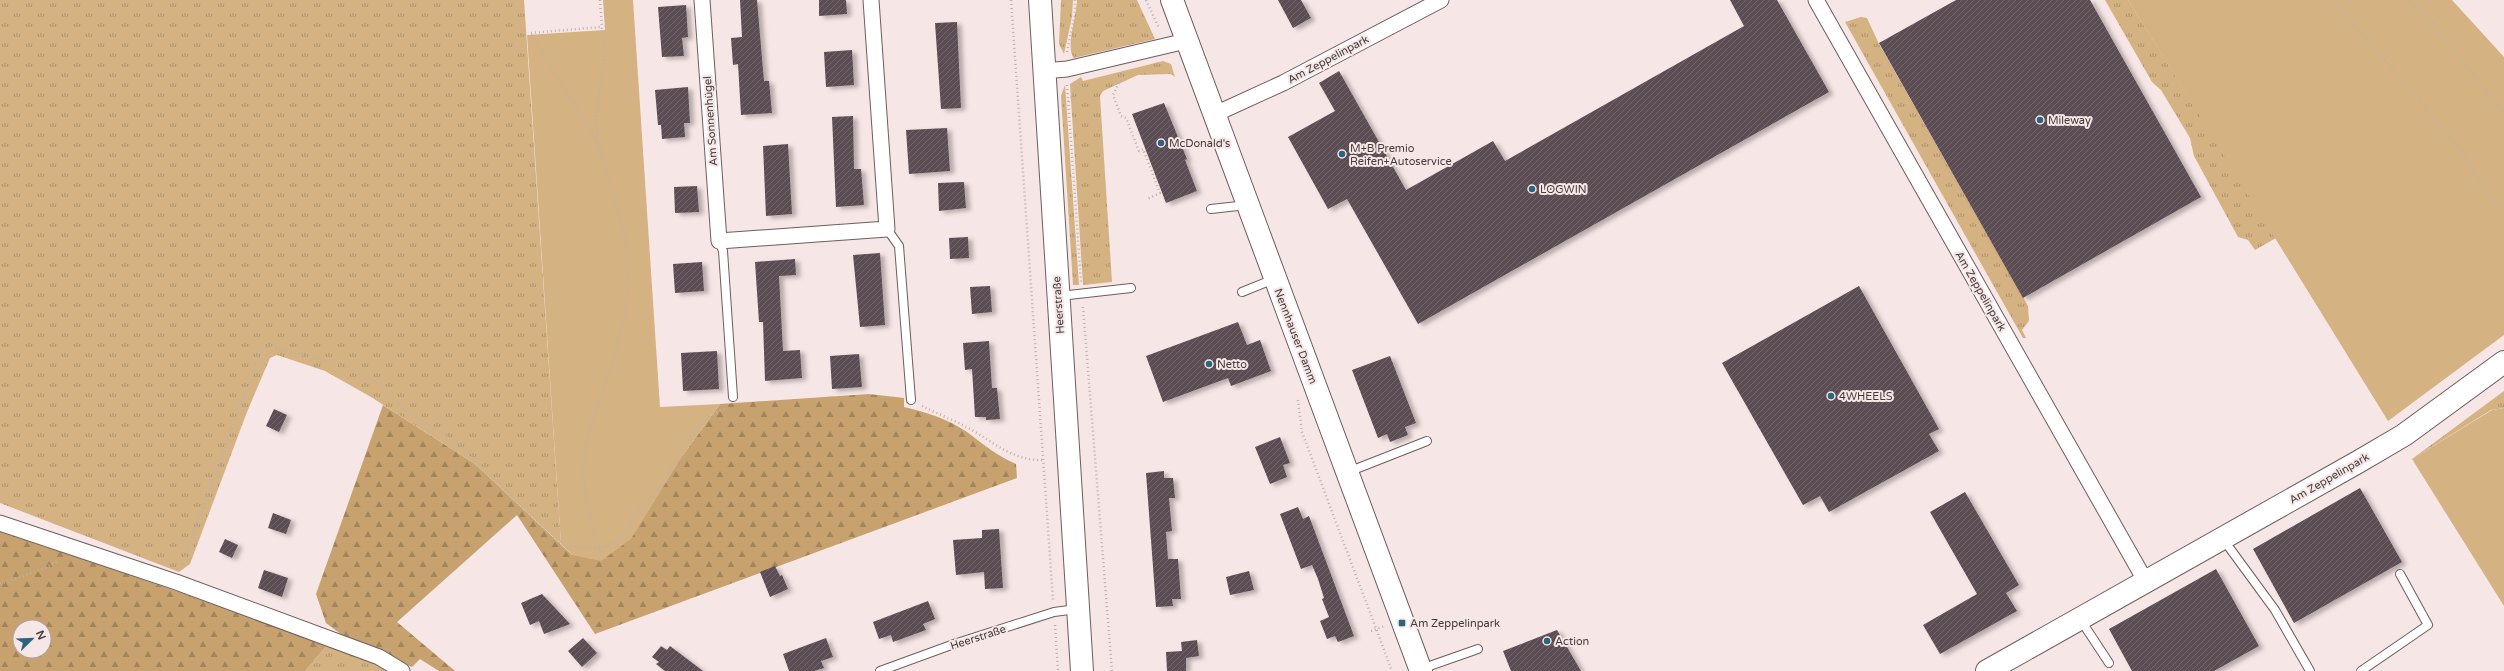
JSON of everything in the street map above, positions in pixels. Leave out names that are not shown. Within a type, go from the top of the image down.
[{"type":"main road","name":"Heerstraße","points":[[1040,0],[1057,297],[1082,671]]},
{"type":"main road","name":"Nennhauser Damm","points":[[1172,0],[1213,115],[1421,670]]},
{"type":"main road","name":"Am Zeppelinpark","points":[[1987,671],[2404,435],[2504,362]]},
{"type":"street","name":"Am Sonnenhügel","points":[[702,0],[719,241]]},
{"type":"street","points":[[719,241],[887,229],[871,0]]},
{"type":"street","name":"Am Zeppelinpark","points":[[1213,115],[1282,83],[1442,0]]},
{"type":"street","name":"Am Zeppelinpark","points":[[1816,0],[2146,582]]},
{"type":"street","points":[[1043,71],[1067,69],[1186,41]]},
{"type":"street","points":[[0,523],[176,582],[379,657],[402,671]]},
{"type":"lane","points":[[1211,209],[1247,205]]},
{"type":"lane","points":[[887,229],[899,246],[911,400]]},
{"type":"lane","name":"Am Sonnenhügel","points":[[719,241],[723,251],[733,397]]},
{"type":"lane","points":[[1242,292],[1274,279]]},
{"type":"lane","points":[[1057,297],[1131,288]]},
{"type":"lane","points":[[1347,472],[1427,440]]},
{"type":"lane","points":[[2222,539],[2275,610],[2310,671]]},
{"type":"lane","points":[[2361,671],[2428,625],[2400,574]]},
{"type":"lane","name":"Heerstraße","points":[[880,671],[954,644],[1054,612],[1078,609]]},
{"type":"lane","points":[[2080,619],[2109,663]]},
{"type":"lane","points":[[1421,670],[1478,649]]},
{"type":"path","points":[[600,0],[604,59],[596,119],[598,143],[626,241],[629,262],[625,317],[616,350],[587,437],[583,474],[587,507],[602,557]]},
{"type":"path","points":[[1011,0],[1058,671]]},
{"type":"path","points":[[1075,0],[1075,13],[1066,52],[1082,295],[1112,671]]},
{"type":"path","points":[[1146,0],[1160,30]]},
{"type":"path","points":[[2331,0],[2386,60],[2464,154],[2483,189],[2504,207]]},
{"type":"path","points":[[2410,0],[2432,22],[2504,114]]},
{"type":"path","points":[[598,143],[530,33],[601,27]]},
{"type":"path","points":[[1126,68],[1113,95],[1121,116],[1126,118],[1139,151],[1143,149],[1160,194],[1147,199]]},
{"type":"path","points":[[1069,102],[1084,79]]},
{"type":"path","points":[[176,582],[260,352],[269,345],[349,368],[383,386],[404,409],[460,445],[555,540],[565,545],[599,548],[617,541],[641,507],[662,484],[691,432],[708,416],[730,406]]},
{"type":"path","points":[[911,400],[971,429],[1009,454],[1033,460],[1044,460]]},
{"type":"path","points":[[0,584],[45,568],[79,550]]},
{"type":"green space","points":[[0,0],[524,0],[561,544],[475,464],[371,397],[325,371],[277,355],[270,358],[247,412],[190,564],[179,572],[0,503]]},
{"type":"green space","points":[[603,0],[633,0],[660,407],[720,404],[683,455],[631,539],[601,561],[572,555],[561,544],[527,35],[605,30]]},
{"type":"green space","points":[[1061,0],[1073,0],[1072,17],[1064,54],[1059,44]]},
{"type":"green space","points":[[1077,0],[1137,0],[1155,39],[1074,58],[1071,47],[1071,39]]},
{"type":"green space","points":[[2105,0],[2128,0],[2276,238],[2255,250],[2248,240],[2238,237],[2194,156],[2190,138],[2161,90],[2152,82]]},
{"type":"green space","points":[[2128,0],[2452,0],[2504,57],[2504,335],[2388,421]]},
{"type":"green space","points":[[1861,17],[1867,18],[1879,44],[2028,306],[2029,321],[2022,330],[2026,338],[2023,338],[1845,22]]},
{"type":"green space","points":[[1163,61],[1171,64],[1175,77],[1171,74],[1138,75],[1103,91],[1100,96],[1112,282],[1083,285],[1070,84],[1081,77],[1083,81]]},
{"type":"green space","points":[[1065,85],[1079,285],[1073,285],[1061,96]]},
{"type":"green space","points":[[2504,391],[2504,408],[2491,410],[2412,459]]},
{"type":"green space","points":[[869,394],[904,398],[904,407],[937,416],[960,427],[996,454],[1016,464],[1017,478],[595,634],[517,515],[397,622],[455,671],[439,671],[420,659],[412,667],[342,635],[326,623],[316,594],[383,405],[475,464],[572,555],[683,455],[720,404]]},
{"type":"green space","points":[[2504,408],[2504,606],[2412,459],[2492,410]]},
{"type":"green space","points":[[0,530],[328,644],[305,671],[0,671]]},
{"type":"green space","points":[[328,644],[386,667],[392,671],[305,671]]},
{"type":"building","points":[[740,0],[757,0],[764,81],[769,81],[772,113],[741,115],[738,64],[733,65],[731,38],[742,37]]},
{"type":"building","points":[[819,0],[846,0],[847,14],[819,16]]},
{"type":"building","points":[[1278,0],[1301,0],[1311,18],[1293,28]]},
{"type":"building","name":"LOGWIN","points":[[1730,0],[1777,0],[1829,92],[1418,324],[1347,199],[1328,209],[1288,137],[1335,111],[1319,83],[1339,71],[1406,190],[1493,141],[1505,161],[1744,26]]},
{"type":"building","name":"Mileway","points":[[1956,0],[2090,0],[2201,197],[2023,298],[1879,43]]},
{"type":"building","points":[[686,5],[688,37],[682,38],[684,56],[662,57],[658,7]]},
{"type":"building","points":[[957,22],[961,108],[941,109],[935,23]]},
{"type":"building","points":[[852,50],[854,85],[826,87],[824,52]]},
{"type":"building","points":[[688,87],[690,123],[684,123],[685,137],[662,139],[661,125],[658,125],[655,90]]},
{"type":"building","name":"McDonald's","points":[[1164,103],[1187,159],[1185,160],[1197,191],[1166,203],[1132,114]]},
{"type":"building","points":[[853,116],[854,169],[861,169],[864,205],[836,207],[832,117]]},
{"type":"building","points":[[947,128],[950,171],[909,174],[906,130]]},
{"type":"building","points":[[788,144],[792,214],[766,216],[763,146]]},
{"type":"building","points":[[964,182],[966,208],[939,211],[938,183]]},
{"type":"building","points":[[697,186],[699,212],[675,213],[674,187]]},
{"type":"building","points":[[968,237],[969,258],[950,259],[949,238]]},
{"type":"building","points":[[880,253],[885,325],[860,327],[853,255]]},
{"type":"building","points":[[795,259],[796,275],[779,276],[783,351],[800,350],[802,378],[765,381],[763,322],[759,322],[755,262]]},
{"type":"building","points":[[702,262],[704,291],[675,293],[673,264]]},
{"type":"building","points":[[990,286],[992,312],[972,314],[970,287]]},
{"type":"building","name":"4WHEELS","points":[[1859,286],[1939,429],[1929,434],[1939,451],[1829,512],[1820,496],[1803,505],[1722,363]]},
{"type":"building","name":"Netto","points":[[1238,322],[1247,345],[1260,340],[1271,371],[1231,386],[1228,378],[1163,402],[1146,356]]},
{"type":"building","points":[[989,341],[992,388],[997,388],[1000,419],[986,420],[986,417],[975,417],[972,369],[965,370],[963,343]]},
{"type":"building","points":[[717,351],[719,389],[683,391],[681,353]]},
{"type":"building","points":[[859,354],[862,387],[832,389],[830,356]]},
{"type":"building","points":[[1390,356],[1416,423],[1405,427],[1408,435],[1390,442],[1387,434],[1378,438],[1352,370]]},
{"type":"building","points":[[274,409],[287,415],[279,432],[266,426]]},
{"type":"building","points":[[1280,437],[1290,463],[1283,465],[1287,477],[1270,484],[1255,447]]},
{"type":"building","points":[[1164,471],[1164,478],[1173,478],[1175,498],[1169,498],[1172,531],[1166,532],[1168,559],[1178,559],[1181,599],[1172,599],[1173,606],[1156,607],[1146,473]]},
{"type":"building","points":[[2360,488],[2402,562],[2294,623],[2253,549]]},
{"type":"building","points":[[1965,492],[2019,585],[2006,593],[2017,611],[1940,654],[1923,625],[1977,594],[1930,512]]},
{"type":"building","points":[[1298,507],[1303,519],[1309,516],[1354,636],[1338,642],[1335,636],[1327,639],[1320,621],[1329,617],[1322,599],[1324,598],[1318,579],[1312,565],[1301,569],[1280,514]]},
{"type":"building","points":[[273,513],[291,520],[286,534],[268,528]]},
{"type":"building","points":[[999,529],[1003,588],[985,589],[984,572],[956,575],[953,540],[982,538],[982,530]]},
{"type":"building","points":[[225,539],[238,545],[232,558],[219,552]]},
{"type":"building","points":[[775,566],[780,576],[782,575],[788,589],[770,597],[760,572]]},
{"type":"building","points":[[2216,569],[2259,646],[2214,671],[2132,671],[2109,629]]},
{"type":"building","points":[[264,570],[288,578],[282,597],[258,588]]},
{"type":"building","points":[[1249,571],[1254,590],[1230,595],[1226,577]]},
{"type":"building","points":[[542,594],[570,624],[544,634],[539,621],[530,625],[521,603]]},
{"type":"building","points":[[928,601],[935,619],[923,624],[926,630],[893,642],[891,635],[879,639],[873,622]]},
{"type":"building","name":"Action","points":[[1557,630],[1581,671],[1511,671],[1503,651]]},
{"type":"building","points":[[583,638],[597,653],[582,667],[568,651]]},
{"type":"building","points":[[826,638],[833,657],[821,661],[824,668],[814,671],[789,671],[783,654]]},
{"type":"building","points":[[1197,640],[1199,656],[1186,658],[1186,671],[1167,671],[1166,652],[1182,651],[1181,642]]},
{"type":"building","points":[[661,646],[667,650],[670,646],[703,671],[665,671],[656,664],[659,662],[652,657]]},
{"type":"place","name":"Mileway","points":[[2040,120]]},
{"type":"place","name":"McDonald's","points":[[1161,143]]},
{"type":"place","name":"M+B Premio Reifen+Autoservice","points":[[1342,154]]},
{"type":"place","name":"LOGWIN","points":[[1532,189]]},
{"type":"place","name":"Netto","points":[[1209,364]]},
{"type":"place","name":"4WHEELS","points":[[1831,396]]},
{"type":"place","name":"Am Zeppelinpark","points":[[1402,623]]},
{"type":"place","name":"Action","points":[[1547,641]]}]
